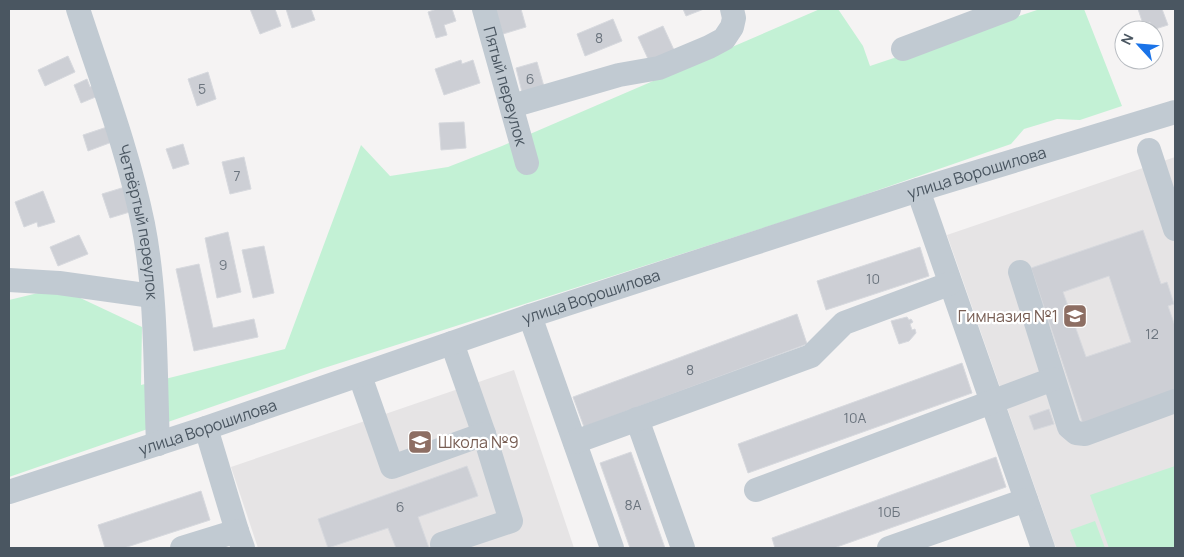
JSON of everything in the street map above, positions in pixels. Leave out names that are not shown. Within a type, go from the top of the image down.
[{"type":"street","name":"Четвёртый переулок","points":[[78,9],[124,148],[143,225],[152,296],[158,444]]},
{"type":"street","name":"Пятый переулок","points":[[484,9],[528,163]]},
{"type":"street","points":[[512,106],[619,75],[658,68],[709,47],[724,39],[732,27],[734,18],[732,9]]},
{"type":"street","points":[[903,49],[1009,9]]},
{"type":"street","name":"улица Ворошилова","points":[[9,492],[360,376],[530,316],[918,190],[1175,112]]},
{"type":"street","points":[[1149,150],[1175,228]]},
{"type":"street","points":[[918,190],[949,284],[993,402],[1043,548]]},
{"type":"street","points":[[1020,272],[1069,427],[1076,433],[1085,434],[1175,402]]},
{"type":"street","points":[[9,280],[59,283],[152,296]]},
{"type":"street","points":[[575,442],[811,356],[844,323],[949,284]]},
{"type":"street","points":[[530,316],[612,548]]},
{"type":"street","points":[[442,544],[511,521],[484,434],[452,343]]},
{"type":"street","points":[[360,376],[392,467],[484,434]]},
{"type":"street","points":[[756,490],[1054,378]]},
{"type":"street","points":[[637,420],[683,548]]},
{"type":"street","points":[[182,548],[240,539],[206,428]]},
{"type":"street","points":[[889,548],[1026,500]]},
{"type":"shaded area","name":"Гимназия №1","points":[[1175,157],[1175,548],[1056,548],[947,235]]},
{"type":"shaded area","name":"Школа №9","points":[[514,370],[574,548],[258,548],[231,467]]},
{"type":"green space","points":[[820,9],[838,9],[863,46],[870,66],[1040,9],[1084,9],[1122,106],[1080,120],[1057,119],[1024,129],[1011,144],[832,206],[321,369],[9,477],[9,300],[59,288],[142,327],[141,385],[285,349],[361,145],[390,176],[448,167],[502,146]]},
{"type":"green space","points":[[1175,466],[1175,548],[1109,548],[1090,495]]},
{"type":"green space","points":[[1095,521],[1105,548],[1077,548],[1070,530]]},
{"type":"building","points":[[250,9],[275,9],[281,26],[260,34]]},
{"type":"building","points":[[286,9],[311,9],[315,20],[292,28]]},
{"type":"building","points":[[437,9],[452,9],[456,21],[444,25],[447,35],[436,38],[428,12]]},
{"type":"building","points":[[495,9],[521,9],[526,27],[503,34]]},
{"type":"building","points":[[683,9],[704,9],[686,16]]},
{"type":"building","points":[[1138,9],[1162,9],[1168,25],[1164,26],[1164,20],[1142,20]]},
{"type":"building","points":[[613,19],[622,41],[585,56],[577,34]]},
{"type":"building","points":[[663,26],[674,50],[649,61],[638,37]]},
{"type":"building","points":[[68,56],[75,72],[45,86],[38,70]]},
{"type":"building","points":[[461,60],[462,64],[473,60],[480,83],[444,95],[435,69]]},
{"type":"building","points":[[537,62],[545,90],[523,96],[516,68]]},
{"type":"building","points":[[208,72],[216,99],[197,106],[188,79]]},
{"type":"building","points":[[87,79],[90,87],[93,86],[98,96],[81,103],[74,85]]},
{"type":"building","points":[[464,122],[466,148],[441,150],[439,123]]},
{"type":"building","points":[[107,127],[112,142],[88,151],[83,135]]},
{"type":"building","points":[[183,144],[189,164],[173,169],[166,149]]},
{"type":"building","points":[[244,157],[251,189],[230,194],[222,162]]},
{"type":"building","points":[[125,187],[133,211],[110,218],[102,194]]},
{"type":"building","points":[[43,191],[55,222],[38,227],[37,222],[24,227],[15,202]]},
{"type":"building","points":[[1143,230],[1161,284],[1167,282],[1174,304],[1168,306],[1175,326],[1175,392],[1083,424],[1031,268]],"holes":[[[1109,276],[1131,342],[1086,357],[1063,292]]]},
{"type":"building","points":[[228,232],[241,292],[217,298],[205,238]]},
{"type":"building","points":[[79,235],[88,254],[58,266],[50,247]]},
{"type":"building","points":[[264,246],[274,293],[253,298],[242,250]]},
{"type":"building","points":[[920,247],[929,276],[826,310],[817,281]]},
{"type":"building","points":[[199,264],[213,328],[254,319],[258,337],[194,351],[176,269]]},
{"type":"building","points":[[797,314],[807,344],[584,427],[573,397]]},
{"type":"building","points":[[907,317],[913,322],[910,324],[912,330],[915,329],[916,333],[909,341],[899,344],[891,321]]},
{"type":"building","points":[[962,363],[972,393],[748,473],[738,444]]},
{"type":"building","points":[[1049,409],[1054,424],[1034,430],[1029,416]]},
{"type":"building","points":[[631,452],[665,548],[630,548],[600,463]]},
{"type":"building","points":[[996,457],[1006,487],[834,548],[775,548],[772,538]]},
{"type":"building","points":[[467,466],[478,496],[418,517],[429,548],[396,548],[388,528],[328,548],[318,519]]},
{"type":"building","points":[[201,491],[210,520],[124,548],[105,548],[98,525]]},
{"type":"place","name":"Гимназия №1","points":[[1075,316]]},
{"type":"place","name":"Школа №9","points":[[420,442]]}]
